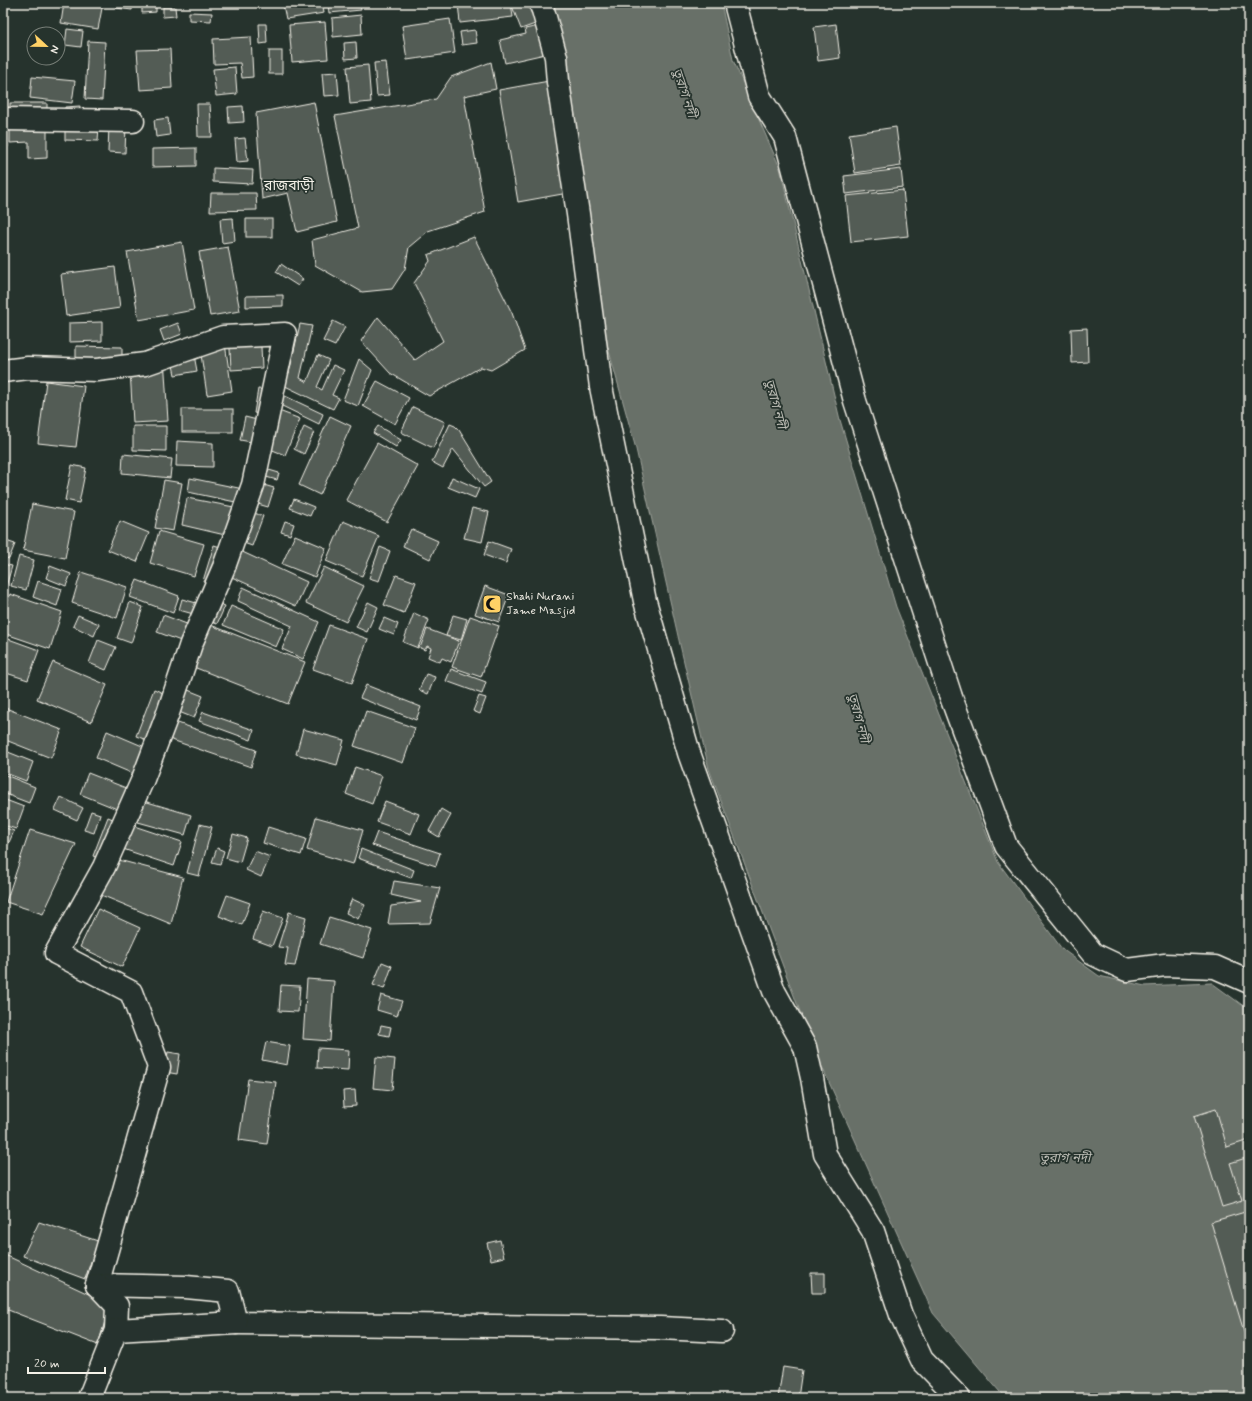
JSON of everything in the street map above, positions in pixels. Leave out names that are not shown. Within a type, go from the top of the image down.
[{"type":"street","points":[[540,3],[544,10],[556,57],[558,82],[603,394],[645,601],[689,753],[774,991],[805,1047],[825,1154],[873,1231],[901,1315],[922,1360],[959,1398]]},
{"type":"street","points":[[736,3],[759,96],[785,137],[858,408],[951,697],[1006,846],[1093,954],[1127,970],[1165,965],[1215,967],[1249,982]]},
{"type":"street","points":[[3,119],[133,121]]},
{"type":"street","points":[[3,371],[28,368],[97,370],[145,364],[223,338],[286,334],[253,485],[224,567],[191,644],[168,713],[143,779],[104,867],[56,953],[131,992],[160,1067],[97,1285]]},
{"type":"street","points":[[97,1285],[186,1287],[228,1291],[236,1323]]},
{"type":"street","points":[[89,1398],[116,1330],[117,1306],[97,1285]]},
{"type":"street","points":[[116,1330],[236,1323],[660,1328],[722,1331]]},
{"type":"water","name":"তুরাগ নদী","points":[[549,3],[721,3],[733,60],[780,168],[840,420],[896,607],[998,862],[1062,949],[1099,976],[1145,986],[1212,983],[1249,1010],[1249,1398],[1005,1398],[933,1313],[814,1049],[709,769],[636,449],[599,315],[569,70]]},
{"type":"building","points":[[64,3],[103,3],[98,29],[61,23]]},
{"type":"building","points":[[116,3],[133,3],[132,10],[116,8]]},
{"type":"building","points":[[142,3],[156,3],[156,12],[142,13]]},
{"type":"building","points":[[296,3],[322,3],[324,13],[286,19],[283,5]]},
{"type":"building","points":[[328,3],[360,3],[361,10],[329,13]]},
{"type":"building","points":[[458,3],[511,3],[513,17],[460,23]]},
{"type":"building","points":[[518,3],[531,3],[538,23],[521,29],[512,6]]},
{"type":"building","points":[[163,7],[175,7],[176,16],[163,17]]},
{"type":"building","points":[[189,12],[212,13],[211,21],[189,20]]},
{"type":"building","points":[[361,15],[362,34],[333,37],[332,18]]},
{"type":"building","points":[[450,19],[455,53],[407,60],[402,26]]},
{"type":"building","points":[[325,22],[328,59],[292,62],[289,25]]},
{"type":"building","points":[[259,24],[266,24],[267,43],[260,44]]},
{"type":"building","points":[[836,24],[840,58],[818,61],[814,27]]},
{"type":"building","points":[[539,26],[545,54],[505,63],[500,40],[526,34],[525,29]]},
{"type":"building","points":[[67,29],[83,31],[81,47],[66,45]]},
{"type":"building","points":[[475,30],[477,43],[462,45],[460,32]]},
{"type":"building","points":[[251,37],[253,77],[242,78],[240,63],[214,64],[213,39]]},
{"type":"building","points":[[88,41],[105,42],[102,100],[85,99]]},
{"type":"building","points":[[356,42],[357,58],[345,59],[344,43]]},
{"type":"building","points":[[170,49],[172,88],[140,90],[137,50]]},
{"type":"building","points":[[269,51],[282,51],[282,74],[269,74]]},
{"type":"building","points":[[386,62],[390,95],[377,96],[374,63]]},
{"type":"building","points":[[491,62],[496,89],[464,96],[485,212],[428,231],[409,247],[405,269],[392,289],[362,292],[315,265],[312,240],[358,228],[335,116],[436,99],[451,77]]},
{"type":"building","points":[[368,65],[371,102],[350,104],[347,67]]},
{"type":"building","points":[[235,67],[237,94],[216,96],[213,69]]},
{"type":"building","points":[[337,72],[339,95],[324,96],[322,73]]},
{"type":"building","points":[[32,77],[75,81],[72,103],[30,98]]},
{"type":"building","points":[[549,81],[568,193],[518,202],[499,90]]},
{"type":"building","points":[[314,102],[337,222],[297,232],[288,193],[262,199],[256,113]]},
{"type":"building","points":[[10,103],[47,103],[47,158],[29,159],[29,142],[10,143]]},
{"type":"building","points":[[197,104],[210,104],[212,137],[198,137]]},
{"type":"building","points":[[80,106],[80,116],[65,117],[65,107]]},
{"type":"building","points":[[243,106],[244,122],[229,123],[228,107]]},
{"type":"building","points":[[168,118],[170,135],[156,137],[154,120]]},
{"type":"building","points":[[7,123],[8,147],[3,148],[3,124]]},
{"type":"building","points":[[65,125],[99,127],[98,141],[65,140]]},
{"type":"building","points":[[109,125],[126,125],[125,153],[108,152]]},
{"type":"building","points":[[896,127],[901,166],[855,173],[849,134]]},
{"type":"building","points":[[245,138],[248,161],[237,162],[235,139]]},
{"type":"building","points":[[196,148],[196,166],[152,167],[152,149]]},
{"type":"building","points":[[213,168],[253,170],[252,184],[213,182]]},
{"type":"building","points":[[901,169],[903,187],[846,194],[844,176]]},
{"type":"building","points":[[903,190],[908,236],[851,242],[846,196]]},
{"type":"building","points":[[211,193],[256,193],[257,210],[210,211]]},
{"type":"building","points":[[233,218],[235,241],[222,243],[220,219]]},
{"type":"building","points":[[246,219],[272,219],[272,237],[246,237]]},
{"type":"building","points":[[474,237],[512,313],[525,350],[491,370],[481,367],[429,396],[390,373],[361,341],[378,317],[415,360],[443,341],[414,283],[430,261],[428,255]]},
{"type":"building","points":[[182,242],[194,310],[139,320],[127,252]]},
{"type":"building","points":[[228,247],[240,311],[210,316],[199,252]]},
{"type":"building","points":[[281,264],[303,279],[298,286],[276,272]]},
{"type":"building","points":[[115,267],[120,308],[66,316],[61,274]]},
{"type":"building","points":[[283,295],[283,306],[246,307],[246,296]]},
{"type":"building","points":[[333,321],[345,327],[335,346],[323,341]]},
{"type":"building","points":[[102,322],[102,341],[69,342],[69,323]]},
{"type":"building","points":[[178,323],[182,334],[164,341],[160,330]]},
{"type":"building","points":[[300,324],[312,326],[300,378],[307,382],[318,355],[329,360],[317,387],[322,390],[333,365],[344,370],[332,395],[339,398],[333,409],[281,384],[287,373],[289,373]]},
{"type":"building","points":[[260,326],[262,368],[231,370],[229,328]]},
{"type":"building","points":[[1087,328],[1088,362],[1072,363],[1071,329]]},
{"type":"building","points":[[224,337],[232,391],[207,395],[199,341]]},
{"type":"building","points":[[76,346],[122,347],[122,363],[76,363]]},
{"type":"building","points":[[194,355],[197,371],[175,375],[172,360]]},
{"type":"building","points":[[164,357],[168,421],[133,423],[130,369]]},
{"type":"building","points":[[359,359],[372,370],[358,406],[343,400]]},
{"type":"building","points":[[46,381],[84,386],[76,447],[38,443]]},
{"type":"building","points":[[377,381],[409,398],[395,424],[363,406]]},
{"type":"building","points":[[258,389],[267,390],[263,415],[254,413]]},
{"type":"building","points":[[283,395],[323,414],[319,424],[278,404]]},
{"type":"building","points":[[413,407],[445,422],[433,448],[401,432]]},
{"type":"building","points":[[182,409],[233,409],[233,432],[182,432]]},
{"type":"building","points":[[279,411],[300,419],[285,455],[265,447]]},
{"type":"building","points":[[330,416],[351,426],[320,495],[299,485]]},
{"type":"building","points":[[245,417],[261,421],[257,443],[240,440]]},
{"type":"building","points":[[450,424],[459,430],[491,482],[484,487],[453,449],[443,468],[432,462]]},
{"type":"building","points":[[133,426],[166,426],[166,451],[133,450]]},
{"type":"building","points":[[378,426],[401,440],[396,447],[373,433]]},
{"type":"building","points":[[304,427],[314,432],[304,454],[294,449]]},
{"type":"building","points":[[177,441],[213,443],[213,467],[176,466]]},
{"type":"building","points":[[377,443],[418,466],[387,522],[346,500]]},
{"type":"building","points":[[123,454],[172,459],[170,478],[122,473]]},
{"type":"building","points":[[72,465],[86,468],[79,503],[65,500]]},
{"type":"building","points":[[269,470],[279,473],[277,480],[266,477]]},
{"type":"building","points":[[452,477],[479,489],[475,498],[448,487]]},
{"type":"building","points":[[190,478],[248,490],[245,504],[188,492]]},
{"type":"building","points":[[164,480],[182,483],[173,531],[155,528]]},
{"type":"building","points":[[257,483],[274,488],[268,507],[251,502]]},
{"type":"building","points":[[187,498],[234,507],[225,535],[182,525]]},
{"type":"building","points":[[294,499],[314,507],[310,516],[290,508]]},
{"type":"building","points":[[32,504],[74,512],[65,558],[23,550]]},
{"type":"building","points":[[472,508],[489,512],[482,542],[464,538]]},
{"type":"building","points":[[248,511],[263,516],[252,546],[238,541]]},
{"type":"building","points":[[120,521],[149,533],[137,562],[108,550]]},
{"type":"building","points":[[285,521],[294,524],[290,535],[281,532]]},
{"type":"building","points":[[343,521],[379,536],[362,576],[326,561]]},
{"type":"building","points":[[411,529],[438,541],[430,559],[403,546]]},
{"type":"building","points":[[159,531],[204,544],[194,576],[150,563]]},
{"type":"building","points":[[295,535],[326,548],[315,577],[282,564]]},
{"type":"building","points":[[3,540],[15,544],[9,559],[3,557]]},
{"type":"building","points":[[489,541],[511,549],[506,563],[484,555]]},
{"type":"building","points":[[214,545],[227,549],[216,585],[203,581]]},
{"type":"building","points":[[380,547],[390,551],[379,581],[369,578]]},
{"type":"building","points":[[236,549],[307,582],[296,606],[225,574]]},
{"type":"building","points":[[19,556],[34,560],[26,590],[11,586]]},
{"type":"building","points":[[3,564],[12,566],[3,597]]},
{"type":"building","points":[[50,566],[71,574],[66,586],[46,578]]},
{"type":"building","points":[[324,567],[364,586],[346,622],[306,603]]},
{"type":"building","points":[[81,572],[127,587],[117,618],[72,603]]},
{"type":"building","points":[[396,575],[416,582],[404,613],[384,605]]},
{"type":"building","points":[[137,580],[179,596],[173,613],[130,597]]},
{"type":"building","points":[[38,581],[62,589],[57,606],[33,597]]},
{"type":"building","name":"Shahi Nurani Jame Masjid","points":[[485,586],[509,595],[499,622],[475,614]]},
{"type":"building","points":[[243,587],[319,622],[303,659],[282,649],[292,626],[238,601]]},
{"type":"building","points":[[10,594],[62,612],[50,649],[3,633],[3,616]]},
{"type":"building","points":[[182,599],[200,604],[197,615],[179,610]]},
{"type":"building","points":[[213,601],[225,606],[217,624],[205,619]]},
{"type":"building","points":[[130,602],[143,607],[131,643],[117,638]]},
{"type":"building","points":[[368,602],[378,607],[367,632],[356,627]]},
{"type":"building","points":[[231,606],[284,629],[276,647],[223,625]]},
{"type":"building","points":[[414,613],[429,620],[418,648],[403,642]]},
{"type":"building","points":[[78,615],[99,624],[94,636],[73,626]]},
{"type":"building","points":[[163,615],[192,626],[186,643],[157,632]]},
{"type":"building","points":[[453,615],[467,619],[461,640],[446,636]]},
{"type":"building","points":[[470,616],[499,626],[481,677],[452,667]]},
{"type":"building","points":[[384,618],[398,624],[394,635],[379,629]]},
{"type":"building","points":[[208,624],[305,662],[288,704],[191,666]]},
{"type":"building","points":[[329,625],[368,639],[352,683],[313,669]]},
{"type":"building","points":[[427,629],[459,641],[451,662],[442,658],[440,662],[428,657],[431,648],[427,646],[425,650],[420,648]]},
{"type":"building","points":[[3,637],[39,650],[28,680],[3,672]]},
{"type":"building","points":[[98,640],[116,647],[106,670],[89,663]]},
{"type":"building","points":[[53,662],[107,685],[91,722],[37,699]]},
{"type":"building","points":[[451,669],[486,682],[482,694],[446,681]]},
{"type":"building","points":[[426,674],[435,677],[428,694],[419,690]]},
{"type":"building","points":[[366,685],[421,707],[416,720],[360,698]]},
{"type":"building","points":[[154,689],[170,696],[152,742],[136,736]]},
{"type":"building","points":[[188,690],[203,696],[194,718],[179,712]]},
{"type":"building","points":[[479,696],[486,698],[480,714],[473,711]]},
{"type":"building","points":[[3,707],[62,730],[51,758],[3,739]]},
{"type":"building","points":[[366,711],[415,728],[403,763],[354,746]]},
{"type":"building","points":[[203,712],[254,730],[251,740],[199,721]]},
{"type":"building","points":[[172,721],[256,750],[251,767],[166,738]]},
{"type":"building","points":[[303,729],[344,740],[337,765],[296,754]]},
{"type":"building","points":[[107,731],[147,748],[136,775],[96,758]]},
{"type":"building","points":[[3,750],[33,762],[26,781],[3,772]]},
{"type":"building","points":[[355,767],[382,776],[372,804],[346,794]]},
{"type":"building","points":[[88,773],[131,790],[122,811],[80,794]]},
{"type":"building","points":[[3,774],[35,787],[29,803],[3,793]]},
{"type":"building","points":[[61,797],[83,808],[77,820],[55,810]]},
{"type":"building","points":[[3,799],[24,807],[16,829],[3,825]]},
{"type":"building","points":[[144,801],[191,815],[185,835],[138,822]]},
{"type":"building","points":[[385,801],[419,814],[411,834],[377,822]]},
{"type":"building","points":[[441,809],[451,815],[439,837],[429,831]]},
{"type":"building","points":[[91,811],[100,814],[94,833],[84,830]]},
{"type":"building","points":[[108,817],[120,822],[105,861],[93,856]]},
{"type":"building","points":[[316,817],[363,830],[353,864],[307,850]]},
{"type":"building","points":[[200,824],[212,827],[199,876],[187,873]]},
{"type":"building","points":[[131,825],[182,842],[174,866],[123,849]]},
{"type":"building","points":[[3,827],[14,831],[3,856]]},
{"type":"building","points":[[268,827],[306,839],[301,855],[263,843]]},
{"type":"building","points":[[30,830],[76,844],[43,914],[6,902]]},
{"type":"building","points":[[377,832],[440,853],[436,866],[372,845]]},
{"type":"building","points":[[233,834],[247,838],[240,862],[226,858]]},
{"type":"building","points":[[217,848],[224,851],[220,864],[212,862]]},
{"type":"building","points":[[361,849],[414,870],[411,878],[358,858]]},
{"type":"building","points":[[255,851],[270,857],[261,877],[246,870]]},
{"type":"building","points":[[111,858],[183,877],[171,924],[101,895]]},
{"type":"building","points":[[394,881],[440,888],[430,923],[388,924],[391,906],[421,902],[391,895]]},
{"type":"building","points":[[227,895],[250,903],[242,925],[219,916]]},
{"type":"building","points":[[352,899],[365,905],[358,919],[346,913]]},
{"type":"building","points":[[98,909],[140,928],[122,967],[80,947]]},
{"type":"building","points":[[263,911],[283,918],[272,946],[253,939]]},
{"type":"building","points":[[289,912],[306,917],[295,966],[285,965],[288,948],[278,947]]},
{"type":"building","points":[[329,917],[372,930],[363,958],[320,944]]},
{"type":"building","points":[[382,962],[392,966],[384,989],[373,985]]},
{"type":"building","points":[[307,979],[334,981],[330,1041],[303,1039]]},
{"type":"building","points":[[281,985],[300,986],[298,1012],[279,1011]]},
{"type":"building","points":[[381,995],[402,1001],[397,1016],[377,1010]]},
{"type":"building","points":[[381,1025],[391,1027],[389,1036],[379,1034]]},
{"type":"building","points":[[266,1042],[290,1046],[287,1065],[262,1060]]},
{"type":"building","points":[[318,1048],[349,1050],[348,1070],[317,1068]]},
{"type":"building","points":[[168,1052],[180,1054],[177,1074],[165,1072]]},
{"type":"building","points":[[376,1057],[395,1059],[392,1090],[373,1088]]},
{"type":"building","points":[[248,1079],[276,1082],[267,1144],[239,1140]]},
{"type":"building","points":[[355,1090],[356,1106],[344,1107],[343,1091]]},
{"type":"building","points":[[1216,1109],[1227,1147],[1249,1140],[1249,1157],[1230,1163],[1242,1201],[1222,1207],[1194,1116]]},
{"type":"building","points":[[1245,1212],[1249,1225],[1249,1334],[1245,1335],[1211,1222]]},
{"type":"building","points":[[39,1222],[98,1241],[85,1279],[23,1256]]},
{"type":"building","points":[[500,1240],[504,1257],[491,1260],[487,1243]]},
{"type":"building","points":[[3,1254],[110,1304],[98,1345],[3,1308]]},
{"type":"building","points":[[811,1273],[825,1273],[825,1293],[812,1293]]},
{"type":"building","points":[[783,1367],[802,1370],[798,1398],[778,1398]]},
{"type":"place","name":"Shahi Nurani Jame Masjid","points":[[492,604]]},
{"type":"district","name":"রাজবাড়ী","points":[[289,186]]}]
